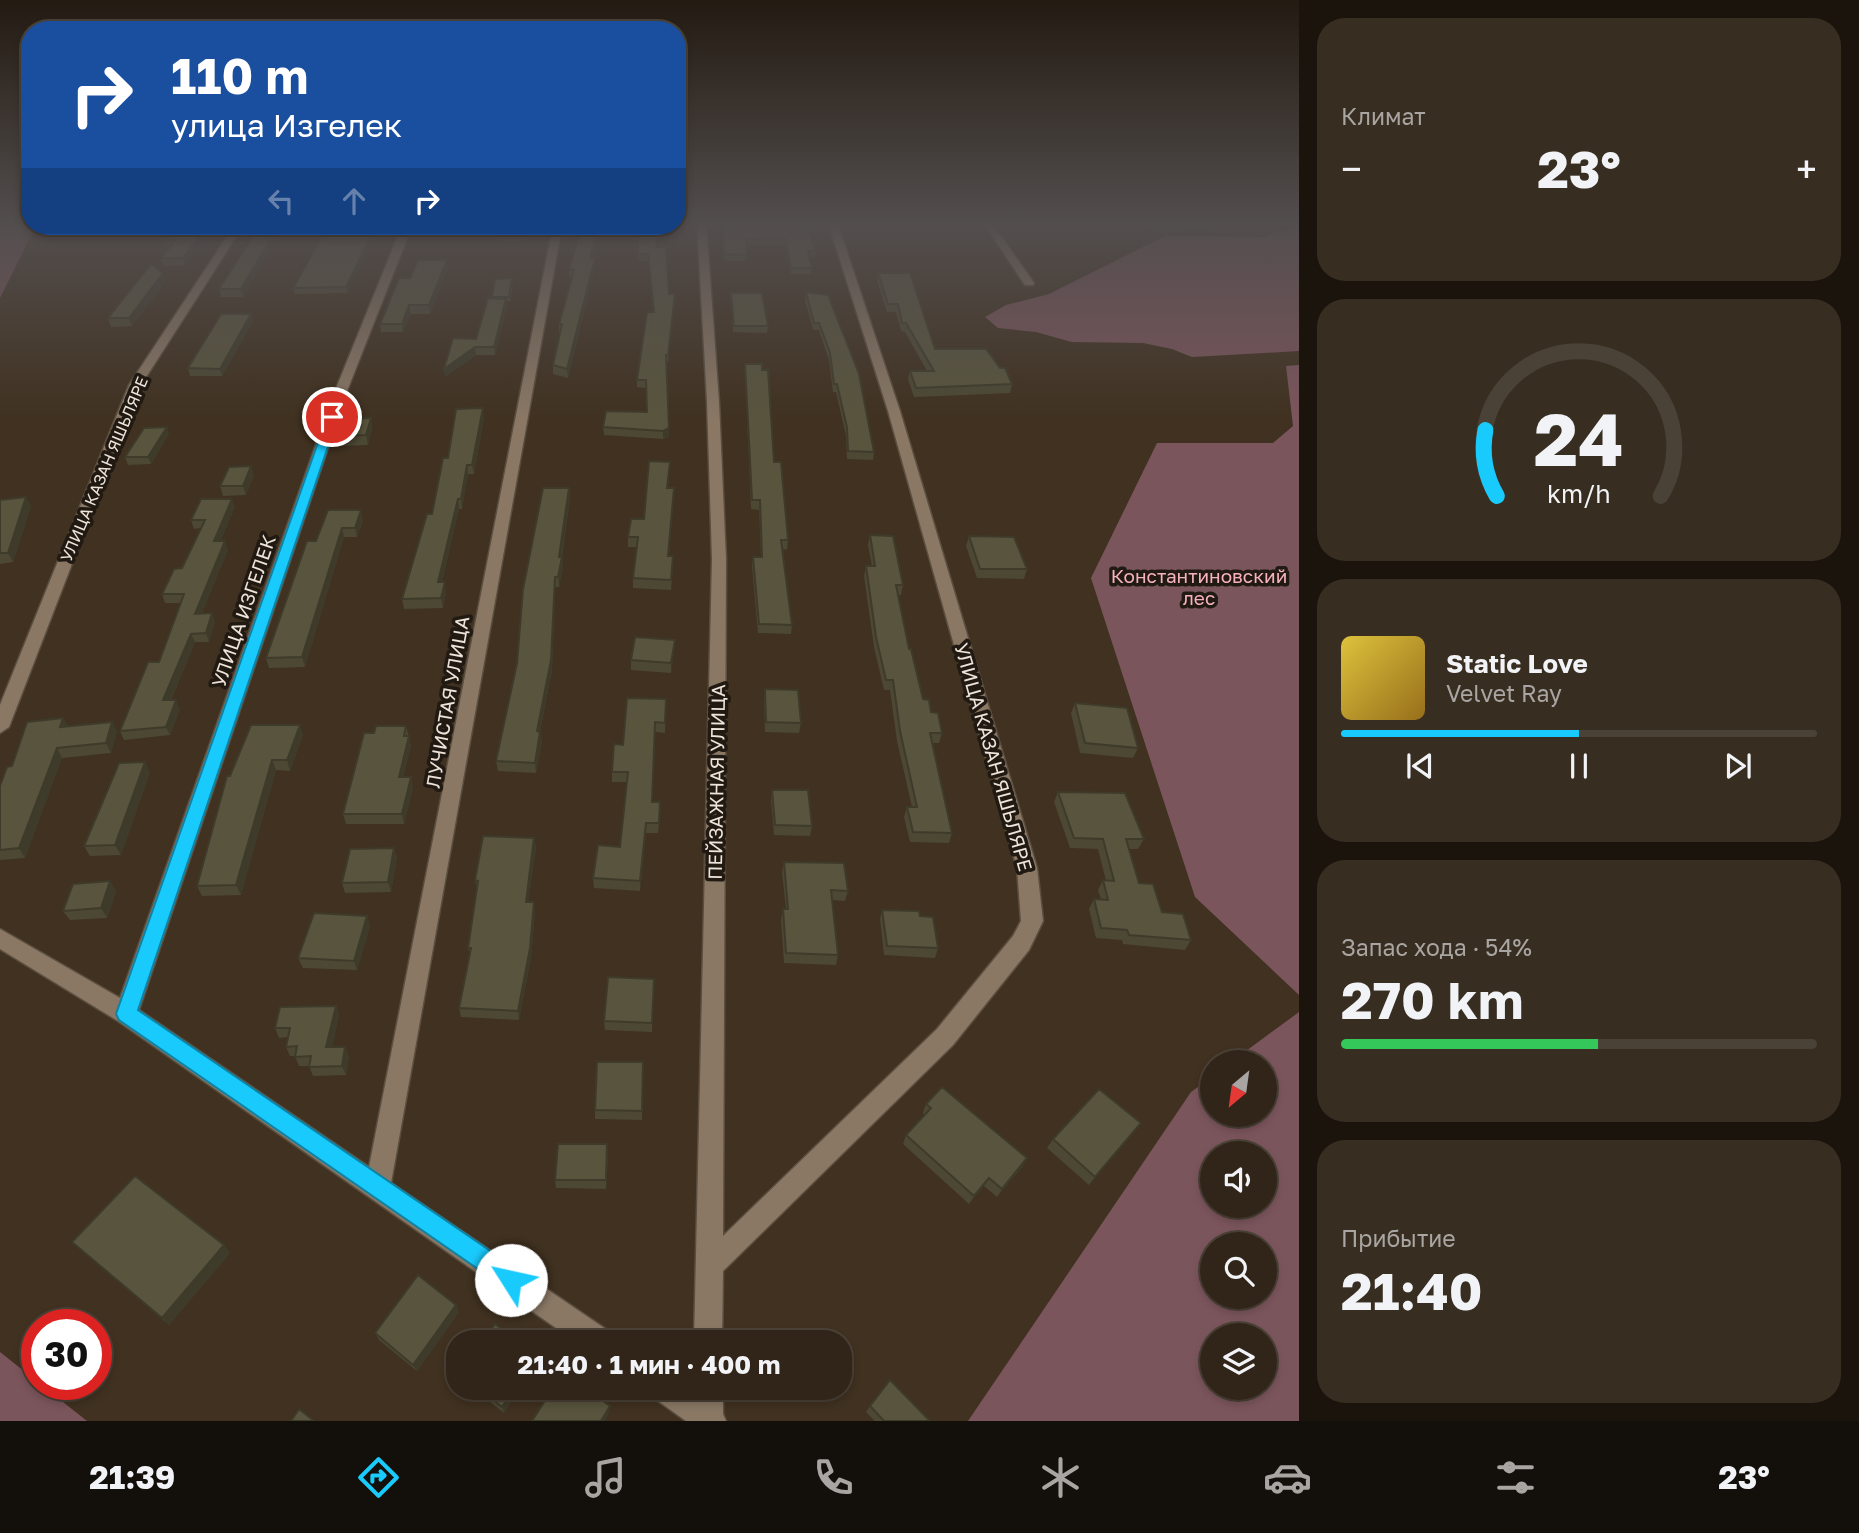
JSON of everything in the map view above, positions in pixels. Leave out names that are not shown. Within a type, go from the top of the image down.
[{"type":"street","name":"УЛИЦА КАЗАН ЯШЬЛЯРЕ","points":[[0,727],[135,385],[198,288]]},
{"type":"street","name":"УЛИЦА ИЗГЕЛЕК","points":[[126,1014],[341,391],[382,288]]},
{"type":"street","name":"ЛУЧИСТАЯ УЛИЦА","points":[[378,1186],[546,288]]},
{"type":"street","name":"ПЕЙЗАЖНАЯ УЛИЦА","points":[[705,288],[719,559],[708,1330]]},
{"type":"street","name":"УЛИЦА КАЗАН ЯШЬЛЯРЕ","points":[[709,1265],[734,1244],[945,1037],[1021,943],[1032,921],[1027,868],[894,411],[854,288]]},
{"type":"street","points":[[0,939],[126,1014],[583,1330]]},
{"type":"street","points":[[681,1400],[709,1420]]},
{"type":"street","points":[[708,1400],[709,1420]]},
{"type":"green space","points":[[1060,288],[1299,288],[1299,351],[1192,357],[1172,349],[1143,343],[1072,342],[1036,332],[998,328],[985,317],[1006,305]]},
{"type":"green space","name":"Константиновский лес","points":[[1299,365],[1299,995],[1195,897],[1091,578],[1157,443],[1273,443],[1293,426],[1286,366]]},
{"type":"green space","points":[[1299,1012],[1299,1421],[968,1421],[1191,1092],[1200,1085],[1200,1127],[1278,1127],[1278,1050],[1247,1050]]},
{"type":"green space","points":[[0,1352],[21,1369],[21,1400],[61,1400],[87,1421],[0,1421]]},
{"type":"building","points":[[132,288],[151,288],[129,318],[108,318]]},
{"type":"building","points":[[395,288],[436,288],[429,305],[409,305],[402,324],[380,324]]},
{"type":"building","points":[[493,288],[510,288],[509,297],[492,297]]},
{"type":"building","points":[[569,288],[587,288],[567,369],[553,365],[562,324],[559,324]]},
{"type":"building","points":[[652,288],[669,288],[669,294],[675,294],[666,355],[669,428],[663,431],[603,427],[606,411],[647,412],[646,380],[637,380],[647,312],[654,312]]},
{"type":"building","points":[[883,288],[915,288],[935,349],[986,349],[1000,368],[1005,368],[1012,384],[916,388],[910,371],[934,371],[906,323],[902,323],[898,304],[888,304]]},
{"type":"building","points":[[806,292],[828,295],[859,374],[874,452],[848,451],[847,428],[837,384],[834,384],[830,353],[819,323],[814,323]]},
{"type":"building","points":[[731,293],[762,293],[768,326],[734,326]]},
{"type":"building","points":[[488,298],[506,299],[494,347],[475,347],[444,369],[453,338],[476,339]]},
{"type":"building","points":[[221,314],[251,314],[220,369],[188,368]]},
{"type":"building","points":[[745,364],[762,364],[762,370],[768,370],[774,462],[781,462],[788,540],[781,540],[792,625],[759,624],[753,557],[762,557],[760,500],[752,500]]},
{"type":"building","points":[[483,408],[472,465],[467,465],[461,499],[458,499],[438,582],[445,582],[441,598],[402,599],[427,514],[432,514],[443,458],[448,458],[456,409]]},
{"type":"building","points":[[371,418],[366,435],[336,436],[341,419]]},
{"type":"building","points":[[167,427],[148,457],[125,457],[144,428]]},
{"type":"building","points":[[649,461],[670,462],[667,488],[674,488],[668,556],[673,556],[671,580],[633,578],[638,537],[628,537],[631,519],[644,519]]},
{"type":"building","points":[[251,466],[243,486],[220,486],[229,467]]},
{"type":"building","points":[[543,488],[569,488],[559,557],[562,557],[558,577],[555,577],[551,660],[537,731],[540,732],[535,763],[496,761],[517,663],[523,589]]},
{"type":"building","points":[[26,497],[8,553],[0,553],[0,500]]},
{"type":"building","points":[[201,499],[232,499],[214,541],[225,541],[195,614],[212,613],[206,633],[191,634],[163,700],[176,700],[166,727],[120,731],[148,662],[159,662],[184,594],[162,594],[174,569],[182,568],[205,520],[191,520]]},
{"type":"building","points":[[328,510],[361,510],[355,528],[342,528],[302,657],[266,658],[307,541],[316,541]]},
{"type":"building","points":[[870,535],[893,536],[903,585],[896,585],[909,649],[923,699],[929,700],[931,712],[938,713],[942,733],[930,733],[952,833],[913,832],[907,807],[917,807],[900,731],[893,680],[886,680],[876,637],[866,566],[875,566]]},
{"type":"building","points":[[969,536],[1014,537],[1027,569],[980,569]]},
{"type":"building","points":[[635,637],[675,640],[671,663],[631,660]]},
{"type":"building","points":[[765,689],[798,690],[801,723],[766,722]]},
{"type":"building","points":[[627,698],[666,699],[665,723],[655,722],[652,802],[660,802],[659,823],[646,823],[640,881],[593,878],[598,845],[620,847],[628,772],[612,772],[614,744],[623,745]]},
{"type":"building","points":[[1075,703],[1127,708],[1138,748],[1085,743]]},
{"type":"building","points":[[63,718],[60,727],[112,722],[106,743],[57,748],[19,848],[0,850],[0,786],[7,767],[12,766],[27,722]]},
{"type":"building","points":[[251,725],[300,725],[287,760],[272,760],[236,885],[197,886],[227,776],[230,776]]},
{"type":"building","points":[[376,726],[406,726],[404,736],[409,736],[399,777],[411,777],[402,814],[343,814],[364,733],[374,733]]},
{"type":"building","points":[[145,762],[115,845],[84,846],[119,763]]},
{"type":"building","points":[[772,790],[808,790],[812,826],[775,825]]},
{"type":"building","points":[[1058,792],[1125,793],[1144,839],[1126,839],[1139,883],[1153,884],[1162,912],[1183,914],[1191,940],[1129,935],[1127,930],[1101,928],[1094,899],[1108,900],[1103,880],[1114,881],[1103,839],[1074,838]]},
{"type":"building","points":[[483,836],[534,838],[526,902],[534,902],[530,948],[518,1011],[459,1008],[471,948],[468,948],[478,881],[475,880]]},
{"type":"building","points":[[394,848],[388,882],[342,883],[350,849]]},
{"type":"building","points":[[784,862],[844,863],[848,891],[831,890],[838,955],[786,953],[783,909],[788,909]]},
{"type":"building","points":[[110,881],[101,908],[63,911],[73,884]]},
{"type":"building","points":[[882,910],[919,911],[920,916],[933,917],[938,948],[887,946]]},
{"type":"building","points":[[314,913],[367,916],[354,961],[298,958]]},
{"type":"building","points":[[608,977],[654,979],[652,1023],[604,1021]]},
{"type":"building","points":[[336,1006],[326,1047],[345,1047],[342,1066],[309,1067],[311,1056],[295,1057],[297,1046],[286,1047],[290,1028],[275,1028],[280,1007]]},
{"type":"building","points":[[597,1062],[643,1062],[642,1111],[595,1110]]},
{"type":"building","points":[[942,1087],[1027,1158],[1002,1189],[989,1178],[974,1196],[906,1135],[931,1108],[926,1104]]},
{"type":"building","points":[[1099,1089],[1141,1123],[1095,1177],[1053,1139]]},
{"type":"building","points":[[558,1144],[607,1144],[606,1180],[555,1180]]},
{"type":"building","points":[[135,1176],[224,1245],[162,1318],[72,1242]]},
{"type":"building","points":[[418,1275],[456,1305],[413,1365],[375,1333]]},
{"type":"building","points":[[495,1324],[503,1330],[491,1330]]},
{"type":"building","points":[[890,1380],[930,1421],[884,1421],[870,1406]]},
{"type":"building","points":[[493,1400],[506,1400],[502,1407]]},
{"type":"building","points":[[545,1400],[602,1400],[610,1406],[601,1421],[532,1421]]},
{"type":"building","points":[[299,1409],[314,1421],[291,1421]]},
{"type":"route","points":[[332,417],[126,1014],[511,1280]]}]
